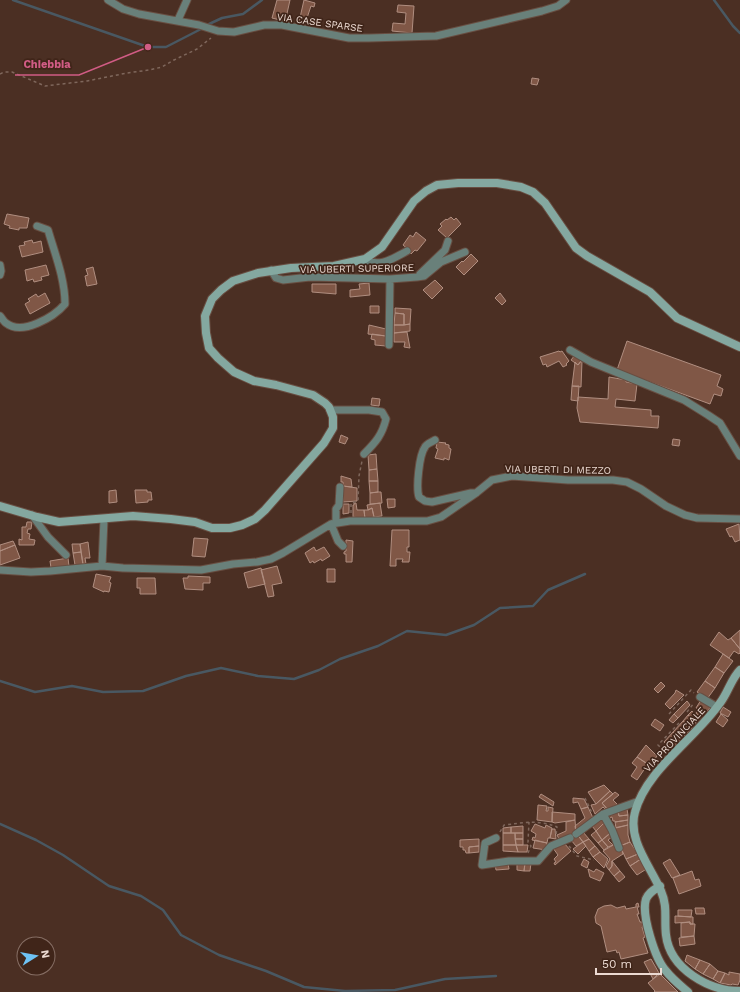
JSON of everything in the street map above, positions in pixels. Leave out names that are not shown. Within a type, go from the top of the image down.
[{"type":"main road","name":"VIA UBERTI SUPERIORE","points":[[330,410],[325,403],[313,395],[254,381],[234,372],[218,358],[209,348],[206,333],[205,316],[212,299],[220,290],[233,281],[271,270],[334,266],[363,260],[382,247],[414,201],[426,191],[437,185],[497,182],[521,187],[533,192],[545,203],[576,248],[587,256],[650,292],[677,318],[740,348]]},
{"type":"main road","points":[[0,506],[59,522],[133,516],[195,522],[212,528],[242,526],[255,519],[265,510],[324,443],[333,428],[333,417],[330,410]]},
{"type":"main road","name":"VIA PROVINCIALE","points":[[740,670],[736,674],[717,707],[648,782],[634,813],[633,825],[635,837],[660,886],[666,906],[666,935],[670,949],[689,973],[702,982],[719,989],[740,991]]},
{"type":"main road","points":[[660,886],[650,892],[646,900],[646,913],[650,935],[656,956],[665,971],[688,992]]},
{"type":"street","points":[[108,0],[123,9],[139,14],[178,20],[187,0]]},
{"type":"street","name":"VIA CASE SPARSE","points":[[178,20],[218,31],[234,32],[264,26],[282,25],[349,38],[436,36],[542,11],[558,6],[566,0]]},
{"type":"street","points":[[0,316],[6,324],[16,327],[29,326],[57,313],[64,304],[65,294],[62,280],[48,230],[37,226]]},
{"type":"street","points":[[417,277],[445,250],[448,241]]},
{"type":"street","points":[[363,260],[375,264],[386,262],[407,251]]},
{"type":"street","name":"VIA UBERTI SUPERIORE","points":[[271,270],[276,278],[283,280],[310,277],[390,280],[424,276],[441,262],[465,252]]},
{"type":"street","points":[[0,265],[0,275]]},
{"type":"street","points":[[389,345],[390,280]]},
{"type":"street","points":[[570,350],[590,362],[684,400],[720,423],[740,456]]},
{"type":"street","points":[[330,410],[369,410],[382,412],[386,419],[383,432],[364,454]]},
{"type":"street","points":[[435,440],[425,447],[418,477],[417,492],[419,497],[425,501],[432,502],[476,493]]},
{"type":"street","name":"VIA UBERTI DI MEZZO","points":[[0,570],[50,572],[102,566],[201,570],[233,564],[257,562],[271,559],[283,553],[333,524],[350,521],[427,522],[441,517],[492,480],[512,476],[568,480],[614,480],[627,482],[641,489],[666,506],[685,515],[697,518],[740,518]]},
{"type":"street","points":[[340,487],[339,505],[336,509],[333,524],[338,541],[343,546]]},
{"type":"street","points":[[32,515],[48,537],[66,556]]},
{"type":"street","points":[[102,566],[104,519]]},
{"type":"street","points":[[700,697],[717,707]]},
{"type":"street","points":[[496,838],[485,844],[482,865],[498,862],[538,861],[551,846],[568,839],[603,814],[639,801]]},
{"type":"street","points":[[603,814],[612,830],[619,848]]},
{"type":"path","points":[[0,74],[4,72],[12,72],[45,86],[87,81],[149,70],[162,67],[197,49],[218,31]]},
{"type":"path","points":[[350,521],[351,503],[358,502],[359,476],[364,454]]},
{"type":"path","points":[[669,714],[691,690],[700,697],[687,712]]},
{"type":"path","points":[[671,757],[658,745],[679,723]]},
{"type":"path","points":[[585,798],[595,820]]},
{"type":"path","points":[[496,838],[504,825],[535,821],[550,824],[557,827],[556,836],[568,839],[577,856],[594,860]]},
{"type":"path","points":[[525,861],[531,846],[528,842],[529,822]]},
{"type":"building","points":[[277,0],[290,0],[286,18],[289,19],[288,22],[272,18]]},
{"type":"building","points":[[304,0],[315,3],[314,7],[311,6],[305,24],[299,22]]},
{"type":"building","points":[[398,5],[414,6],[412,33],[392,31],[393,23],[405,24],[406,13],[397,12]]},
{"type":"building","points":[[532,78],[539,79],[537,85],[531,84]]},
{"type":"building","points":[[7,214],[29,218],[27,228],[19,228],[19,230],[9,228],[10,226],[4,224]]},
{"type":"building","points":[[451,217],[454,220],[456,218],[461,224],[447,238],[438,230],[442,226],[440,224]]},
{"type":"building","points":[[416,232],[426,240],[417,251],[415,250],[411,254],[403,245],[410,235],[413,237]]},
{"type":"building","points":[[32,240],[33,243],[41,241],[43,252],[22,257],[19,246],[25,245],[24,242]]},
{"type":"building","points":[[471,254],[478,261],[464,275],[456,267]]},
{"type":"building","points":[[46,265],[49,275],[41,277],[42,280],[34,282],[33,279],[27,281],[25,270]]},
{"type":"building","points":[[93,267],[97,284],[87,286],[85,276],[88,275],[86,269]]},
{"type":"building","points":[[435,280],[443,288],[432,299],[423,290]]},
{"type":"building","points":[[369,283],[370,295],[350,297],[350,290],[360,289],[359,284]]},
{"type":"building","points":[[312,284],[336,284],[336,294],[312,292]]},
{"type":"building","points":[[45,293],[50,303],[30,314],[25,304],[30,301],[28,299],[36,294],[38,297]]},
{"type":"building","points":[[500,293],[506,301],[502,305],[495,298]]},
{"type":"building","points":[[370,306],[379,306],[379,313],[370,313]]},
{"type":"building","points":[[395,308],[411,309],[410,324],[404,325],[404,314],[395,313]]},
{"type":"building","points":[[395,313],[404,314],[404,325],[394,325]]},
{"type":"building","points":[[410,324],[410,331],[394,333],[394,325]]},
{"type":"building","points":[[369,325],[386,329],[386,336],[368,334]]},
{"type":"building","points":[[407,332],[410,348],[404,347],[405,342],[394,342],[394,333]]},
{"type":"building","points":[[372,334],[386,336],[386,346],[375,345],[375,340],[371,339]]},
{"type":"building","points":[[627,341],[721,375],[717,386],[723,389],[721,396],[714,394],[710,404],[617,370]]},
{"type":"building","points":[[562,351],[569,361],[566,364],[567,365],[563,367],[559,361],[547,367],[546,364],[543,365],[540,357]]},
{"type":"building","points":[[575,355],[582,360],[578,365],[571,360]]},
{"type":"building","points":[[581,361],[581,387],[572,386],[575,362],[578,365]]},
{"type":"building","points":[[609,377],[626,380],[626,382],[637,384],[635,401],[616,399],[615,407],[651,410],[651,416],[659,416],[658,428],[580,422],[577,408],[578,397],[608,399]]},
{"type":"building","points":[[572,386],[579,386],[578,401],[571,400]]},
{"type":"building","points":[[372,398],[380,399],[379,406],[371,405]]},
{"type":"building","points":[[341,435],[348,438],[345,444],[339,442]]},
{"type":"building","points":[[673,439],[680,440],[679,446],[672,445]]},
{"type":"building","points":[[437,442],[446,443],[445,444],[449,445],[449,448],[451,449],[449,460],[444,458],[444,460],[435,458],[438,449],[436,448]]},
{"type":"building","points":[[376,454],[377,469],[369,470],[368,455]]},
{"type":"building","points":[[377,469],[378,481],[369,481],[369,470]]},
{"type":"building","points":[[341,476],[351,479],[352,487],[343,486]]},
{"type":"building","points":[[369,481],[378,481],[378,492],[370,493]]},
{"type":"building","points":[[343,486],[357,488],[357,501],[343,502]]},
{"type":"building","points":[[116,490],[117,502],[109,503],[109,491]]},
{"type":"building","points":[[135,490],[147,490],[147,492],[151,492],[152,500],[148,500],[148,502],[136,503]]},
{"type":"building","points":[[381,492],[382,503],[370,504],[370,493]]},
{"type":"building","points":[[387,499],[395,499],[395,507],[388,508]]},
{"type":"building","points":[[354,503],[356,503],[357,510],[364,510],[365,519],[353,517]]},
{"type":"building","points":[[380,503],[382,516],[374,517],[372,508],[368,510],[367,505]]},
{"type":"building","points":[[343,504],[349,504],[349,513],[343,514]]},
{"type":"building","points":[[372,508],[374,517],[365,519],[364,510]]},
{"type":"building","points":[[27,522],[32,522],[31,529],[28,529],[27,533],[30,534],[29,539],[35,540],[34,545],[19,545],[19,539],[22,540],[22,527],[26,527]]},
{"type":"building","points":[[739,524],[740,540],[735,542],[732,536],[730,537],[726,529]]},
{"type":"building","points":[[392,530],[409,530],[409,547],[407,547],[407,552],[410,552],[409,562],[402,562],[403,559],[396,559],[396,566],[390,566]]},
{"type":"building","points":[[194,538],[208,539],[205,557],[192,556]]},
{"type":"building","points":[[346,540],[353,541],[352,562],[346,562],[346,554],[344,554],[344,552],[346,551]]},
{"type":"building","points":[[13,541],[15,545],[0,551],[0,545]]},
{"type":"building","points":[[88,542],[90,558],[85,558],[86,564],[83,564],[80,544]]},
{"type":"building","points":[[72,544],[80,544],[81,552],[73,553]]},
{"type":"building","points":[[15,545],[20,558],[0,565],[0,551]]},
{"type":"building","points":[[314,547],[316,551],[324,547],[330,556],[322,561],[321,559],[314,563],[313,561],[310,563],[305,553]]},
{"type":"building","points":[[81,552],[83,565],[75,565],[73,553]]},
{"type":"building","points":[[68,558],[69,566],[51,568],[50,561]]},
{"type":"building","points":[[277,566],[282,583],[272,585],[274,596],[268,597],[261,570]]},
{"type":"building","points":[[261,568],[265,584],[248,588],[244,573]]},
{"type":"building","points":[[327,569],[335,569],[335,582],[327,582]]},
{"type":"building","points":[[96,574],[111,577],[109,582],[111,583],[109,592],[104,592],[93,587]]},
{"type":"building","points":[[188,576],[210,577],[210,583],[203,583],[203,590],[185,589],[183,578],[188,578]]},
{"type":"building","points":[[137,578],[155,578],[156,594],[140,594],[140,588],[137,588]]},
{"type":"building","points":[[740,630],[740,649],[731,638]]},
{"type":"building","points":[[719,632],[728,640],[731,638],[740,649],[739,654],[734,651],[729,658],[710,645]]},
{"type":"building","points":[[723,654],[733,661],[724,673],[715,667]]},
{"type":"building","points":[[715,667],[724,673],[715,688],[705,681]]},
{"type":"building","points":[[705,681],[715,688],[707,699],[697,692]]},
{"type":"building","points":[[661,682],[665,686],[658,693],[654,689]]},
{"type":"building","points":[[676,690],[684,695],[670,709],[665,704]]},
{"type":"building","points":[[701,700],[711,706],[702,720],[696,713],[698,710],[696,708]]},
{"type":"building","points":[[687,701],[690,705],[678,718],[674,714]]},
{"type":"building","points":[[723,707],[731,712],[728,717],[720,713]]},
{"type":"building","points":[[692,711],[702,720],[696,722],[688,715]]},
{"type":"building","points":[[674,714],[678,718],[673,723],[669,720]]},
{"type":"building","points":[[721,714],[728,720],[723,727],[716,722]]},
{"type":"building","points":[[688,715],[696,722],[691,729],[683,721]]},
{"type":"building","points":[[655,719],[664,725],[660,731],[651,725]]},
{"type":"building","points":[[683,721],[691,729],[681,740],[673,732]]},
{"type":"building","points":[[673,732],[681,740],[673,750],[664,742]]},
{"type":"building","points":[[646,745],[657,756],[650,766],[637,757]]},
{"type":"building","points":[[637,757],[648,764],[637,780],[631,776],[637,767],[632,763]]},
{"type":"building","points":[[604,785],[610,791],[596,804],[588,792]]},
{"type":"building","points":[[610,791],[613,794],[602,803],[609,811],[603,807],[595,814],[591,805],[596,804]]},
{"type":"building","points":[[615,792],[619,795],[613,800],[619,806],[609,811],[602,803]]},
{"type":"building","points":[[541,794],[554,802],[553,806],[539,797]]},
{"type":"building","points":[[573,798],[584,799],[588,807],[581,809],[578,802],[573,803]]},
{"type":"building","points":[[538,805],[547,806],[546,811],[548,811],[548,807],[553,808],[552,822],[537,820]]},
{"type":"building","points":[[588,807],[593,818],[576,833],[575,826],[585,818],[581,809]]},
{"type":"building","points":[[627,809],[628,815],[619,816],[618,810]]},
{"type":"building","points":[[552,812],[575,814],[575,820],[555,823],[552,822]]},
{"type":"building","points":[[618,812],[619,816],[628,815],[628,820],[615,822],[613,821],[612,817],[607,819],[605,815]]},
{"type":"building","points":[[601,819],[604,823],[596,831],[592,826]]},
{"type":"building","points":[[575,820],[576,833],[560,841],[557,835],[566,831],[566,822]]},
{"type":"building","points":[[628,820],[628,825],[616,828],[615,822]]},
{"type":"building","points":[[604,823],[612,832],[602,840],[596,831]]},
{"type":"building","points":[[535,824],[545,828],[546,825],[552,828],[550,838],[548,838],[547,843],[532,840],[533,837],[535,838],[536,834],[531,831]]},
{"type":"building","points":[[628,825],[630,842],[620,846],[614,828]]},
{"type":"building","points":[[523,826],[523,833],[511,833],[511,827]]},
{"type":"building","points":[[511,827],[511,833],[503,833],[503,828]]},
{"type":"building","points":[[552,829],[555,829],[556,839],[550,838]]},
{"type":"building","points":[[596,831],[602,840],[598,843],[591,835]]},
{"type":"building","points":[[583,832],[589,839],[583,842],[578,835]]},
{"type":"building","points":[[503,833],[515,833],[516,845],[503,845]]},
{"type":"building","points":[[515,833],[523,833],[523,839],[515,839]]},
{"type":"building","points":[[576,833],[583,842],[576,846],[570,837]]},
{"type":"building","points":[[610,833],[612,837],[608,840],[613,845],[608,847],[602,840]]},
{"type":"building","points":[[479,839],[479,846],[469,847],[469,853],[466,853],[465,850],[463,850],[463,847],[460,847],[460,840]]},
{"type":"building","points":[[515,839],[523,839],[523,845],[516,845]]},
{"type":"building","points":[[589,839],[595,846],[589,851],[583,842]]},
{"type":"building","points":[[535,840],[547,843],[546,850],[533,848]]},
{"type":"building","points":[[602,840],[608,847],[604,850],[598,843]]},
{"type":"building","points":[[583,842],[586,846],[578,854],[573,849]]},
{"type":"building","points":[[630,842],[638,854],[626,859],[620,846]]},
{"type":"building","points":[[564,843],[571,851],[555,865],[554,863],[556,862],[554,859],[558,855],[553,848]]},
{"type":"building","points":[[615,844],[621,849],[623,854],[612,861],[612,866],[609,870],[606,866],[610,859],[603,851]]},
{"type":"building","points":[[503,845],[516,845],[518,852],[503,851]]},
{"type":"building","points":[[516,845],[528,845],[527,852],[518,852]]},
{"type":"building","points":[[479,846],[479,852],[469,853],[469,847]]},
{"type":"building","points":[[595,846],[600,852],[593,857],[589,851]]},
{"type":"building","points":[[600,852],[608,859],[604,868],[593,857]]},
{"type":"building","points":[[638,854],[641,859],[630,866],[626,859]]},
{"type":"building","points":[[584,859],[589,862],[587,868],[581,865]]},
{"type":"building","points":[[641,859],[648,868],[637,875],[630,866]]},
{"type":"building","points":[[670,859],[680,875],[672,878],[663,863]]},
{"type":"building","points":[[612,861],[620,871],[614,876],[609,870],[612,866]]},
{"type":"building","points":[[495,863],[508,863],[509,869],[496,870]]},
{"type":"building","points":[[517,863],[525,863],[524,871],[517,870]]},
{"type":"building","points":[[525,863],[531,863],[530,871],[524,871]]},
{"type":"building","points":[[588,869],[594,872],[596,869],[604,873],[600,881],[590,877]]},
{"type":"building","points":[[620,871],[625,877],[619,882],[614,876]]},
{"type":"building","points":[[692,871],[695,880],[699,879],[701,886],[679,894],[673,878]]},
{"type":"building","points":[[638,903],[639,907],[637,907],[639,914],[637,914],[640,922],[642,922],[645,937],[643,938],[648,953],[621,959],[619,952],[617,953],[616,950],[607,952],[601,926],[596,923],[595,917],[598,909],[604,906],[611,905],[617,908],[625,906],[626,909],[636,907],[636,904]]},
{"type":"building","points":[[695,908],[704,908],[705,914],[696,914]]},
{"type":"building","points":[[678,910],[692,910],[691,917],[678,916]]},
{"type":"building","points":[[675,916],[693,917],[693,924],[690,924],[690,922],[675,923]]},
{"type":"building","points":[[690,922],[690,924],[695,924],[694,936],[681,937],[681,923]]},
{"type":"building","points":[[694,936],[695,944],[680,946],[679,938]]},
{"type":"building","points":[[687,955],[700,960],[695,969],[685,961]]},
{"type":"building","points":[[651,959],[659,973],[653,979],[644,962]]},
{"type":"building","points":[[700,960],[710,964],[703,974],[695,969]]},
{"type":"building","points":[[710,964],[718,971],[713,979],[703,974]]},
{"type":"building","points":[[718,971],[725,973],[720,983],[713,979]]},
{"type":"building","points":[[729,972],[740,974],[738,985],[720,983],[725,973],[729,975]]},
{"type":"building","points":[[660,974],[678,992],[654,992],[655,991],[648,983]]},
{"type":"waterway","points":[[13,0],[148,47],[166,47],[203,28]]},
{"type":"waterway","points":[[207,25],[222,18],[243,14],[262,0]]},
{"type":"waterway","points":[[714,0],[740,33]]},
{"type":"waterway","points":[[0,681],[35,692],[72,686],[103,692],[143,691],[186,676],[221,668],[258,676],[294,679],[319,670],[340,659],[378,646],[407,631],[446,635],[474,625],[500,608],[533,606],[548,590],[585,574]]},
{"type":"waterway","points":[[0,824],[36,840],[63,855],[109,886],[141,896],[163,910],[181,935],[219,955],[266,971],[304,987],[345,991],[395,990],[445,979],[496,976]]},
{"type":"place","name":"Chiebbia","points":[[148,47]]}]
